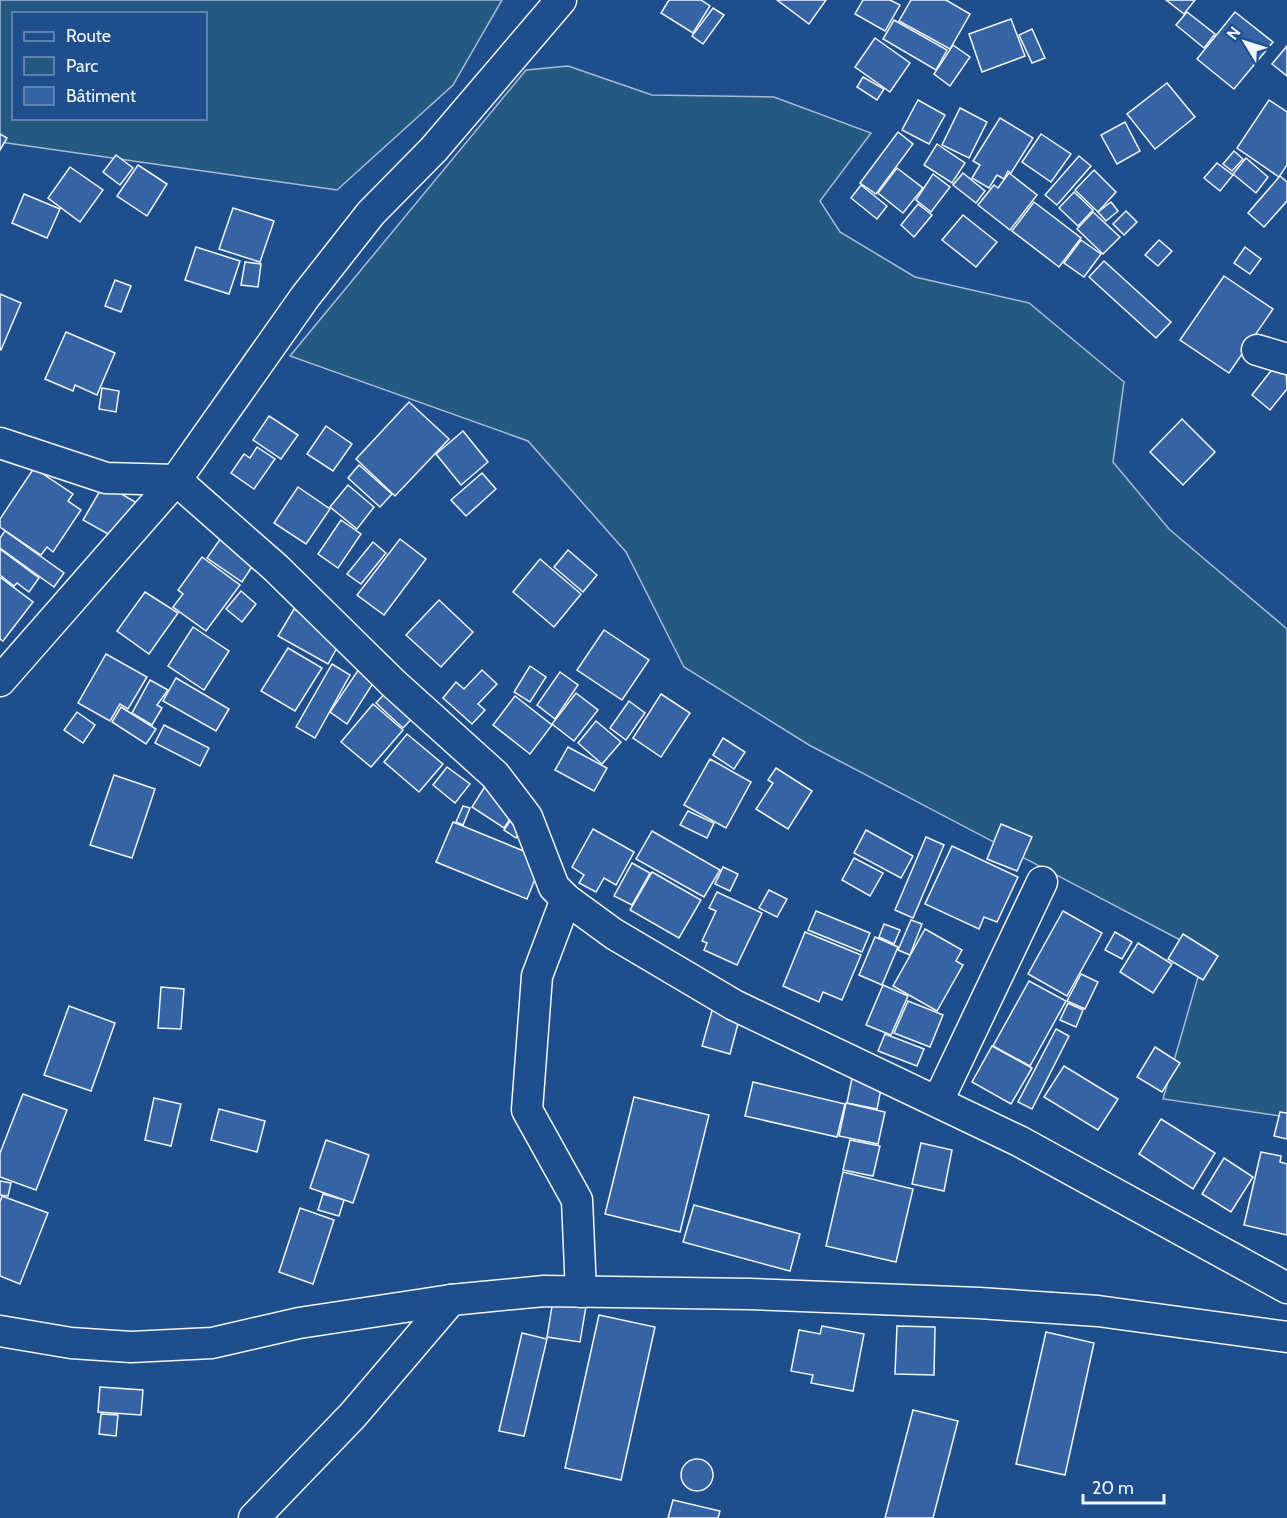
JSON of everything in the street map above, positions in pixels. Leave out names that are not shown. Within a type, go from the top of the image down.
[{"type":"street","points":[[0,681],[176,480],[305,297],[371,213],[434,149],[561,0]]},
{"type":"street","points":[[1257,350],[1287,360]]},
{"type":"street","points":[[0,442],[106,478],[176,480],[276,568],[393,682],[495,775],[527,817],[554,887],[566,899],[614,934],[695,984],[1029,1147],[1287,1288]]},
{"type":"street","points":[[938,1101],[1042,882]]},
{"type":"street","points":[[566,899],[537,976],[526,1110],[577,1200],[581,1292]]},
{"type":"street","points":[[0,1330],[71,1343],[119,1346],[212,1342],[299,1323],[451,1300],[544,1291],[750,1294],[1098,1311],[1287,1337]]},
{"type":"street","points":[[254,1518],[352,1415],[451,1300]]},
{"type":"green space","points":[[0,0],[502,0],[453,85],[337,190],[0,142]]},
{"type":"green space","points":[[568,66],[652,95],[774,97],[871,133],[820,201],[840,232],[915,277],[1029,303],[1124,382],[1113,462],[1169,529],[1287,629],[1287,1117],[1163,1099],[1205,953],[809,745],[684,667],[626,552],[528,441],[290,356],[526,70]]},
{"type":"building","points":[[669,0],[701,0],[710,6],[693,33],[661,13]]},
{"type":"building","points":[[777,0],[826,0],[809,24]]},
{"type":"building","points":[[863,0],[890,0],[900,5],[885,31],[855,14]]},
{"type":"building","points":[[911,0],[946,0],[970,14],[950,49],[899,21]]},
{"type":"building","points":[[1166,0],[1195,0],[1184,14]]},
{"type":"building","points":[[713,8],[724,15],[703,44],[692,36]]},
{"type":"building","points":[[1187,12],[1215,34],[1204,48],[1176,25]]},
{"type":"building","points":[[1235,12],[1273,42],[1234,89],[1197,59]]},
{"type":"building","points":[[1011,19],[1025,56],[982,72],[969,34]]},
{"type":"building","points":[[894,20],[947,50],[936,70],[883,39]]},
{"type":"building","points":[[1032,29],[1045,58],[1032,63],[1019,35]]},
{"type":"building","points":[[875,38],[910,63],[890,92],[855,67]]},
{"type":"building","points":[[953,45],[970,57],[950,86],[934,74]]},
{"type":"building","points":[[1287,46],[1287,76],[1272,64]]},
{"type":"building","points":[[863,77],[884,89],[877,100],[857,87]]},
{"type":"building","points":[[1167,83],[1195,117],[1155,149],[1127,114]]},
{"type":"building","points":[[918,100],[945,115],[929,144],[902,130]]},
{"type":"building","points":[[1269,100],[1287,112],[1287,165],[1279,177],[1237,148]]},
{"type":"building","points":[[960,108],[987,122],[969,158],[942,145]]},
{"type":"building","points":[[1000,118],[1033,138],[1011,173],[1008,171],[1004,179],[997,175],[989,188],[972,178],[980,165],[973,161]]},
{"type":"building","points":[[1125,122],[1140,151],[1117,164],[1101,135]]},
{"type":"building","points":[[898,132],[913,144],[876,194],[860,183]]},
{"type":"building","points":[[0,134],[7,138],[0,150]]},
{"type":"building","points":[[1041,134],[1071,154],[1051,182],[1022,162]]},
{"type":"building","points":[[937,144],[965,163],[952,183],[924,165]]},
{"type":"building","points":[[1234,151],[1243,159],[1232,171],[1223,164]]},
{"type":"building","points":[[116,155],[133,168],[120,185],[103,172]]},
{"type":"building","points":[[1079,156],[1091,166],[1057,205],[1045,195]]},
{"type":"building","points":[[1246,158],[1268,177],[1256,193],[1233,174]]},
{"type":"building","points":[[1217,163],[1233,175],[1220,191],[1204,178]]},
{"type":"building","points":[[138,165],[167,184],[147,216],[117,196]]},
{"type":"building","points":[[70,167],[103,190],[80,222],[48,198]]},
{"type":"building","points":[[897,168],[923,188],[903,213],[878,193]]},
{"type":"building","points":[[1094,170],[1116,192],[1098,212],[1075,190]]},
{"type":"building","points":[[963,173],[985,191],[976,203],[953,185]]},
{"type":"building","points":[[1009,173],[1037,195],[1010,230],[978,205],[994,185],[998,188]]},
{"type":"building","points":[[933,174],[950,187],[931,212],[916,200]]},
{"type":"building","points":[[1280,176],[1287,182],[1287,201],[1264,227],[1248,213]]},
{"type":"building","points":[[861,185],[887,206],[877,219],[851,198]]},
{"type":"building","points":[[1074,192],[1093,210],[1078,226],[1059,208]]},
{"type":"building","points":[[24,194],[60,209],[47,238],[12,223]]},
{"type":"building","points":[[1034,202],[1081,238],[1059,267],[1012,231]]},
{"type":"building","points":[[1111,202],[1118,211],[1106,221],[1098,212]]},
{"type":"building","points":[[918,204],[932,215],[914,237],[901,225]]},
{"type":"building","points":[[233,208],[274,221],[260,262],[219,249]]},
{"type":"building","points":[[1126,211],[1137,222],[1124,235],[1113,224]]},
{"type":"building","points":[[1093,212],[1120,237],[1103,254],[1077,229]]},
{"type":"building","points":[[963,215],[997,242],[976,267],[942,240]]},
{"type":"building","points":[[1081,240],[1101,254],[1084,277],[1064,263]]},
{"type":"building","points":[[1159,240],[1172,251],[1158,266],[1145,255]]},
{"type":"building","points":[[196,247],[240,261],[229,294],[185,280]]},
{"type":"building","points":[[1245,247],[1261,259],[1250,274],[1234,263]]},
{"type":"building","points":[[1104,261],[1171,322],[1156,338],[1089,277]]},
{"type":"building","points":[[245,262],[261,264],[258,287],[241,285]]},
{"type":"building","points":[[1224,276],[1273,309],[1229,373],[1180,340]]},
{"type":"building","points":[[115,280],[131,286],[121,312],[105,306]]},
{"type":"building","points":[[0,294],[21,303],[1,350],[0,349]]},
{"type":"building","points":[[66,332],[115,353],[97,395],[75,385],[73,391],[45,379]]},
{"type":"building","points":[[1285,353],[1287,389],[1270,410],[1252,395]]},
{"type":"building","points":[[102,388],[119,391],[116,412],[99,409]]},
{"type":"building","points":[[409,402],[449,439],[395,496],[356,459]]},
{"type":"building","points":[[269,416],[298,435],[281,459],[253,440]]},
{"type":"building","points":[[1182,419],[1215,452],[1183,485],[1150,452]]},
{"type":"building","points":[[326,426],[352,444],[333,471],[307,454]]},
{"type":"building","points":[[463,431],[488,462],[461,485],[436,454]]},
{"type":"building","points":[[257,447],[275,459],[254,489],[231,473],[244,454],[250,458]]},
{"type":"building","points":[[359,465],[392,494],[380,507],[348,478]]},
{"type":"building","points":[[34,468],[73,494],[68,501],[81,510],[53,552],[47,547],[41,555],[0,527],[0,519]]},
{"type":"building","points":[[482,473],[496,489],[466,516],[451,500]]},
{"type":"building","points":[[104,484],[137,503],[117,539],[83,520]]},
{"type":"building","points":[[348,485],[374,507],[357,529],[330,507]]},
{"type":"building","points":[[298,487],[330,509],[306,544],[274,523]]},
{"type":"building","points":[[341,520],[361,534],[338,568],[318,554]]},
{"type":"building","points":[[5,531],[64,573],[54,587],[0,548],[0,538]]},
{"type":"building","points":[[221,538],[255,562],[242,582],[207,558]]},
{"type":"building","points":[[400,539],[426,559],[384,615],[357,595]]},
{"type":"building","points":[[373,542],[386,553],[361,584],[347,574]]},
{"type":"building","points":[[0,549],[39,578],[29,592],[17,583],[14,586],[0,575]]},
{"type":"building","points":[[568,550],[597,575],[583,592],[554,567]]},
{"type":"building","points":[[202,557],[240,585],[206,631],[173,607],[183,594],[178,590]]},
{"type":"building","points":[[540,559],[581,594],[554,627],[513,592]]},
{"type":"building","points":[[0,577],[33,602],[3,641],[0,639]]},
{"type":"building","points":[[241,591],[256,604],[242,622],[226,609]]},
{"type":"building","points":[[145,592],[178,613],[149,654],[117,631]]},
{"type":"building","points":[[439,600],[473,632],[441,667],[406,635]]},
{"type":"building","points":[[294,609],[343,637],[328,664],[278,636]]},
{"type":"building","points":[[193,627],[229,651],[204,690],[168,666]]},
{"type":"building","points":[[604,630],[649,660],[622,700],[577,670]]},
{"type":"building","points":[[288,648],[322,668],[295,711],[261,691]]},
{"type":"building","points":[[106,654],[147,677],[128,709],[120,704],[110,721],[78,703]]},
{"type":"building","points":[[332,664],[350,675],[315,738],[296,727]]},
{"type":"building","points":[[361,666],[377,677],[347,724],[330,712]]},
{"type":"building","points":[[530,666],[546,677],[530,702],[514,692]]},
{"type":"building","points":[[482,670],[497,684],[478,704],[485,710],[472,724],[443,698],[456,682],[464,689]]},
{"type":"building","points":[[560,672],[578,685],[555,719],[537,705]]},
{"type":"building","points":[[176,678],[229,709],[216,731],[163,701]]},
{"type":"building","points":[[150,680],[168,690],[157,705],[162,708],[152,725],[132,713]]},
{"type":"building","points":[[397,681],[424,706],[403,728],[376,703]]},
{"type":"building","points":[[576,693],[598,710],[574,741],[552,724]]},
{"type":"building","points":[[661,694],[690,713],[661,757],[633,738]]},
{"type":"building","points":[[515,696],[552,725],[530,754],[493,725]]},
{"type":"building","points":[[629,701],[645,713],[626,740],[610,728]]},
{"type":"building","points":[[373,704],[403,730],[371,767],[341,742]]},
{"type":"building","points":[[121,707],[156,729],[146,744],[112,722]]},
{"type":"building","points":[[77,712],[95,725],[83,743],[64,730]]},
{"type":"building","points":[[596,721],[621,742],[602,764],[578,743]]},
{"type":"building","points":[[164,725],[209,748],[200,766],[155,743]]},
{"type":"building","points":[[407,734],[443,764],[419,792],[384,762]]},
{"type":"building","points":[[723,738],[745,752],[734,769],[713,755]]},
{"type":"building","points":[[568,747],[607,768],[594,791],[555,770]]},
{"type":"building","points":[[710,759],[751,782],[726,828],[684,805]]},
{"type":"building","points":[[447,767],[470,784],[455,803],[433,785]]},
{"type":"building","points":[[776,768],[812,791],[788,829],[756,809],[773,783],[768,780]]},
{"type":"building","points":[[114,775],[155,789],[132,858],[90,845]]},
{"type":"building","points":[[489,780],[522,802],[504,828],[472,807]]},
{"type":"building","points":[[463,806],[470,808],[463,825],[456,822]]},
{"type":"building","points":[[688,811],[714,823],[707,838],[680,825]]},
{"type":"building","points":[[515,814],[527,821],[516,838],[504,830]]},
{"type":"building","points":[[453,822],[543,859],[527,899],[436,862]]},
{"type":"building","points":[[1001,824],[1032,837],[1017,871],[987,859]]},
{"type":"building","points":[[593,829],[634,852],[616,885],[604,878],[596,892],[579,883],[584,875],[572,867]]},
{"type":"building","points":[[866,830],[913,856],[901,878],[854,853]]},
{"type":"building","points":[[652,831],[720,870],[704,897],[636,859]]},
{"type":"building","points":[[926,837],[944,845],[913,918],[895,910]]},
{"type":"building","points":[[952,846],[1018,877],[997,922],[984,917],[979,929],[925,904]]},
{"type":"building","points":[[854,858],[883,873],[870,896],[842,880]]},
{"type":"building","points":[[632,863],[650,873],[632,905],[614,896]]},
{"type":"building","points":[[723,867],[738,874],[730,891],[715,884]]},
{"type":"building","points":[[652,872],[701,900],[679,938],[630,910]]},
{"type":"building","points":[[769,890],[787,899],[777,917],[759,908]]},
{"type":"building","points":[[717,892],[762,913],[737,965],[704,950],[707,943],[702,941],[716,911],[709,908]]},
{"type":"building","points":[[816,911],[870,933],[862,952],[808,930]]},
{"type":"building","points":[[1063,911],[1102,933],[1067,996],[1028,974]]},
{"type":"building","points":[[911,920],[922,924],[910,955],[898,950]]},
{"type":"building","points":[[884,924],[900,930],[894,944],[879,937]]},
{"type":"building","points":[[925,929],[962,950],[956,961],[963,965],[937,1011],[893,986]]},
{"type":"building","points":[[805,932],[861,955],[842,1000],[823,992],[819,1002],[783,986]]},
{"type":"building","points":[[1115,932],[1132,942],[1122,959],[1105,950]]},
{"type":"building","points":[[1183,934],[1218,956],[1203,980],[1168,959]]},
{"type":"building","points":[[875,937],[898,947],[882,985],[859,975]]},
{"type":"building","points":[[1138,943],[1172,964],[1153,993],[1120,972]]},
{"type":"building","points":[[1081,974],[1098,982],[1085,1009],[1067,1001]]},
{"type":"building","points":[[1029,981],[1066,1001],[1030,1066],[993,1046]]},
{"type":"building","points":[[883,985],[908,996],[891,1035],[866,1025]]},
{"type":"building","points":[[161,987],[184,989],[181,1029],[158,1028]]},
{"type":"building","points":[[717,993],[744,1001],[730,1054],[702,1046]]},
{"type":"building","points":[[908,1001],[943,1015],[930,1047],[894,1033]]},
{"type":"building","points":[[1068,1003],[1083,1010],[1076,1027],[1060,1020]]},
{"type":"building","points":[[69,1006],[115,1023],[91,1091],[44,1075]]},
{"type":"building","points":[[1056,1029],[1069,1036],[1032,1109],[1018,1102]]},
{"type":"building","points":[[885,1034],[924,1049],[917,1066],[878,1051]]},
{"type":"building","points":[[992,1046],[1032,1068],[1011,1104],[972,1082]]},
{"type":"building","points":[[1155,1047],[1180,1063],[1162,1092],[1137,1077]]},
{"type":"building","points":[[1064,1066],[1118,1099],[1098,1130],[1044,1097]]},
{"type":"building","points":[[852,1078],[882,1084],[877,1109],[847,1103]]},
{"type":"building","points":[[753,1082],[845,1104],[837,1137],[745,1116]]},
{"type":"building","points":[[23,1094],[67,1110],[36,1190],[0,1177],[0,1153]]},
{"type":"building","points":[[634,1097],[709,1115],[680,1232],[605,1214]]},
{"type":"building","points":[[154,1098],[181,1104],[171,1146],[145,1140]]},
{"type":"building","points":[[846,1103],[885,1112],[878,1144],[839,1136]]},
{"type":"building","points":[[219,1109],[265,1121],[257,1152],[211,1140]]},
{"type":"building","points":[[1280,1112],[1287,1113],[1287,1139],[1274,1136]]},
{"type":"building","points":[[1161,1119],[1215,1153],[1193,1189],[1139,1154]]},
{"type":"building","points":[[326,1140],[369,1155],[353,1203],[310,1188]]},
{"type":"building","points":[[850,1140],[880,1146],[873,1176],[843,1170]]},
{"type":"building","points":[[921,1143],[952,1150],[944,1191],[912,1184]]},
{"type":"building","points":[[1261,1152],[1281,1156],[1280,1162],[1287,1164],[1287,1235],[1244,1225]]},
{"type":"building","points":[[1224,1158],[1253,1177],[1231,1212],[1202,1194]]},
{"type":"building","points":[[843,1172],[913,1189],[896,1262],[826,1246]]},
{"type":"building","points":[[0,1181],[11,1183],[8,1196],[0,1195]]},
{"type":"building","points":[[323,1194],[344,1200],[339,1216],[318,1210]]},
{"type":"building","points":[[2,1196],[48,1213],[20,1284],[0,1276],[0,1202]]},
{"type":"building","points":[[694,1205],[800,1234],[790,1271],[683,1242]]},
{"type":"building","points":[[300,1208],[334,1220],[313,1284],[279,1272]]},
{"type":"building","points":[[553,1300],[586,1306],[580,1342],[547,1337]]},
{"type":"building","points":[[599,1315],[655,1327],[621,1480],[565,1468]]},
{"type":"building","points":[[822,1326],[864,1334],[853,1391],[811,1383],[813,1375],[791,1371],[799,1330],[820,1334]]},
{"type":"building","points":[[897,1326],[935,1327],[934,1375],[895,1374]]},
{"type":"building","points":[[1046,1332],[1094,1343],[1065,1475],[1016,1464]]},
{"type":"building","points":[[522,1333],[547,1339],[524,1436],[499,1431]]},
{"type":"building","points":[[100,1387],[143,1390],[141,1415],[98,1412]]},
{"type":"building","points":[[913,1410],[958,1421],[933,1518],[885,1518]]},
{"type":"building","points":[[101,1414],[118,1415],[116,1436],[99,1434]]},
{"type":"building","points":[[697,1459],[708,1464],[713,1475],[708,1486],[697,1491],[686,1486],[681,1475],[686,1464]]},
{"type":"building","points":[[673,1500],[720,1511],[718,1518],[668,1518]]}]
